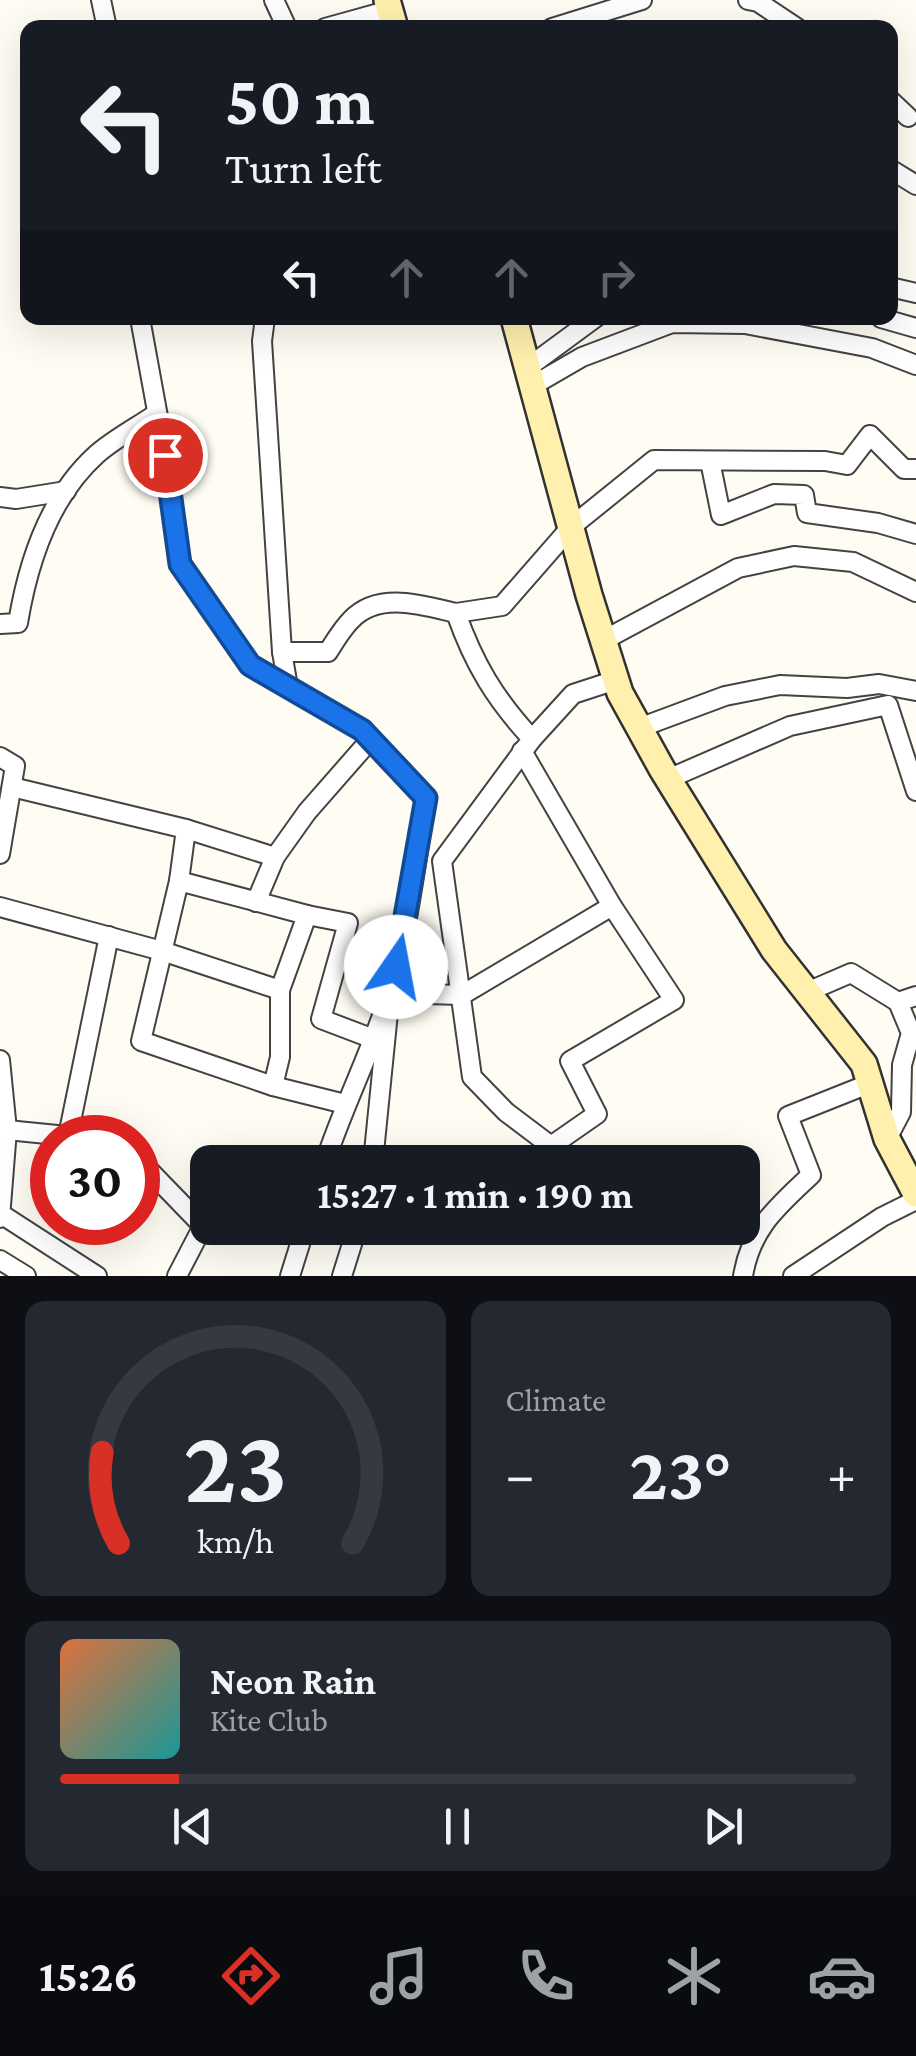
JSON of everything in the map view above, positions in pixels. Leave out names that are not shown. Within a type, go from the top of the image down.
[{"type":"street","points":[[578,20],[642,0]]},
{"type":"street","points":[[748,0],[785,20]]},
{"type":"street","points":[[358,20],[391,12]]},
{"type":"street","points":[[898,108],[908,117]]},
{"type":"street","points":[[141,325],[180,564],[250,665],[362,730],[426,798],[390,993],[375,1145]]},
{"type":"street","points":[[264,325],[282,652],[288,686]]},
{"type":"street","points":[[516,325],[616,680],[668,779],[774,950],[864,1064],[887,1140],[916,1197],[793,1276]]},
{"type":"street","points":[[530,377],[587,325]]},
{"type":"street","points":[[530,377],[667,325]]},
{"type":"street","points":[[750,325],[872,348],[916,365]]},
{"type":"street","points":[[0,624],[18,623],[25,576],[50,515],[66,491],[96,454],[156,414]]},
{"type":"street","points":[[282,652],[328,652],[353,617],[381,602],[416,604],[456,613],[502,606],[571,528],[654,460],[847,465],[870,434],[904,469],[916,468]]},
{"type":"street","points":[[710,461],[721,515],[774,494],[804,495],[807,513],[916,534]]},
{"type":"street","points":[[0,497],[16,500],[66,491]]},
{"type":"street","points":[[604,640],[738,568],[794,556],[853,562],[916,592]]},
{"type":"street","points":[[456,613],[472,659],[527,745],[612,906],[674,1000],[570,1061],[597,1114],[552,1146],[506,1112],[472,1076],[442,861],[527,745],[573,694],[616,680]]},
{"type":"street","points":[[639,728],[726,696],[780,685],[846,688],[879,684],[916,692]]},
{"type":"street","points":[[668,779],[790,726],[888,705],[916,791]]},
{"type":"street","points":[[256,902],[275,856],[307,812],[371,739]]},
{"type":"street","points":[[0,757],[15,766],[0,854]]},
{"type":"street","points":[[12,787],[186,829],[275,856]]},
{"type":"street","points":[[186,829],[141,1041],[273,1086],[345,1104]]},
{"type":"street","points":[[178,881],[348,923],[321,1019],[371,1038]]},
{"type":"street","points":[[390,993],[462,995],[612,906]]},
{"type":"street","points":[[0,907],[162,951],[280,990]]},
{"type":"street","points":[[273,1086],[280,1057],[280,990],[307,915]]},
{"type":"street","points":[[72,1115],[110,936]]},
{"type":"street","points":[[807,992],[851,973],[907,999],[911,1033],[902,1064],[901,1112],[887,1140]]},
{"type":"street","points":[[331,1145],[390,993]]},
{"type":"street","points":[[0,1060],[7,1130],[0,1216],[97,1276]]},
{"type":"street","points":[[743,1276],[747,1250],[770,1214],[811,1174],[788,1116],[871,1083]]},
{"type":"street","points":[[7,1130],[30,1132]]},
{"type":"street","points":[[160,1182],[203,1226],[177,1276]]},
{"type":"street","points":[[290,1276],[300,1245]]},
{"type":"street","points":[[342,1276],[352,1245]]},
{"type":"street","points":[[0,1260],[26,1276]]},
{"type":"route","points":[[165,455],[180,564],[250,665],[362,730],[426,798],[396,967]]}]
